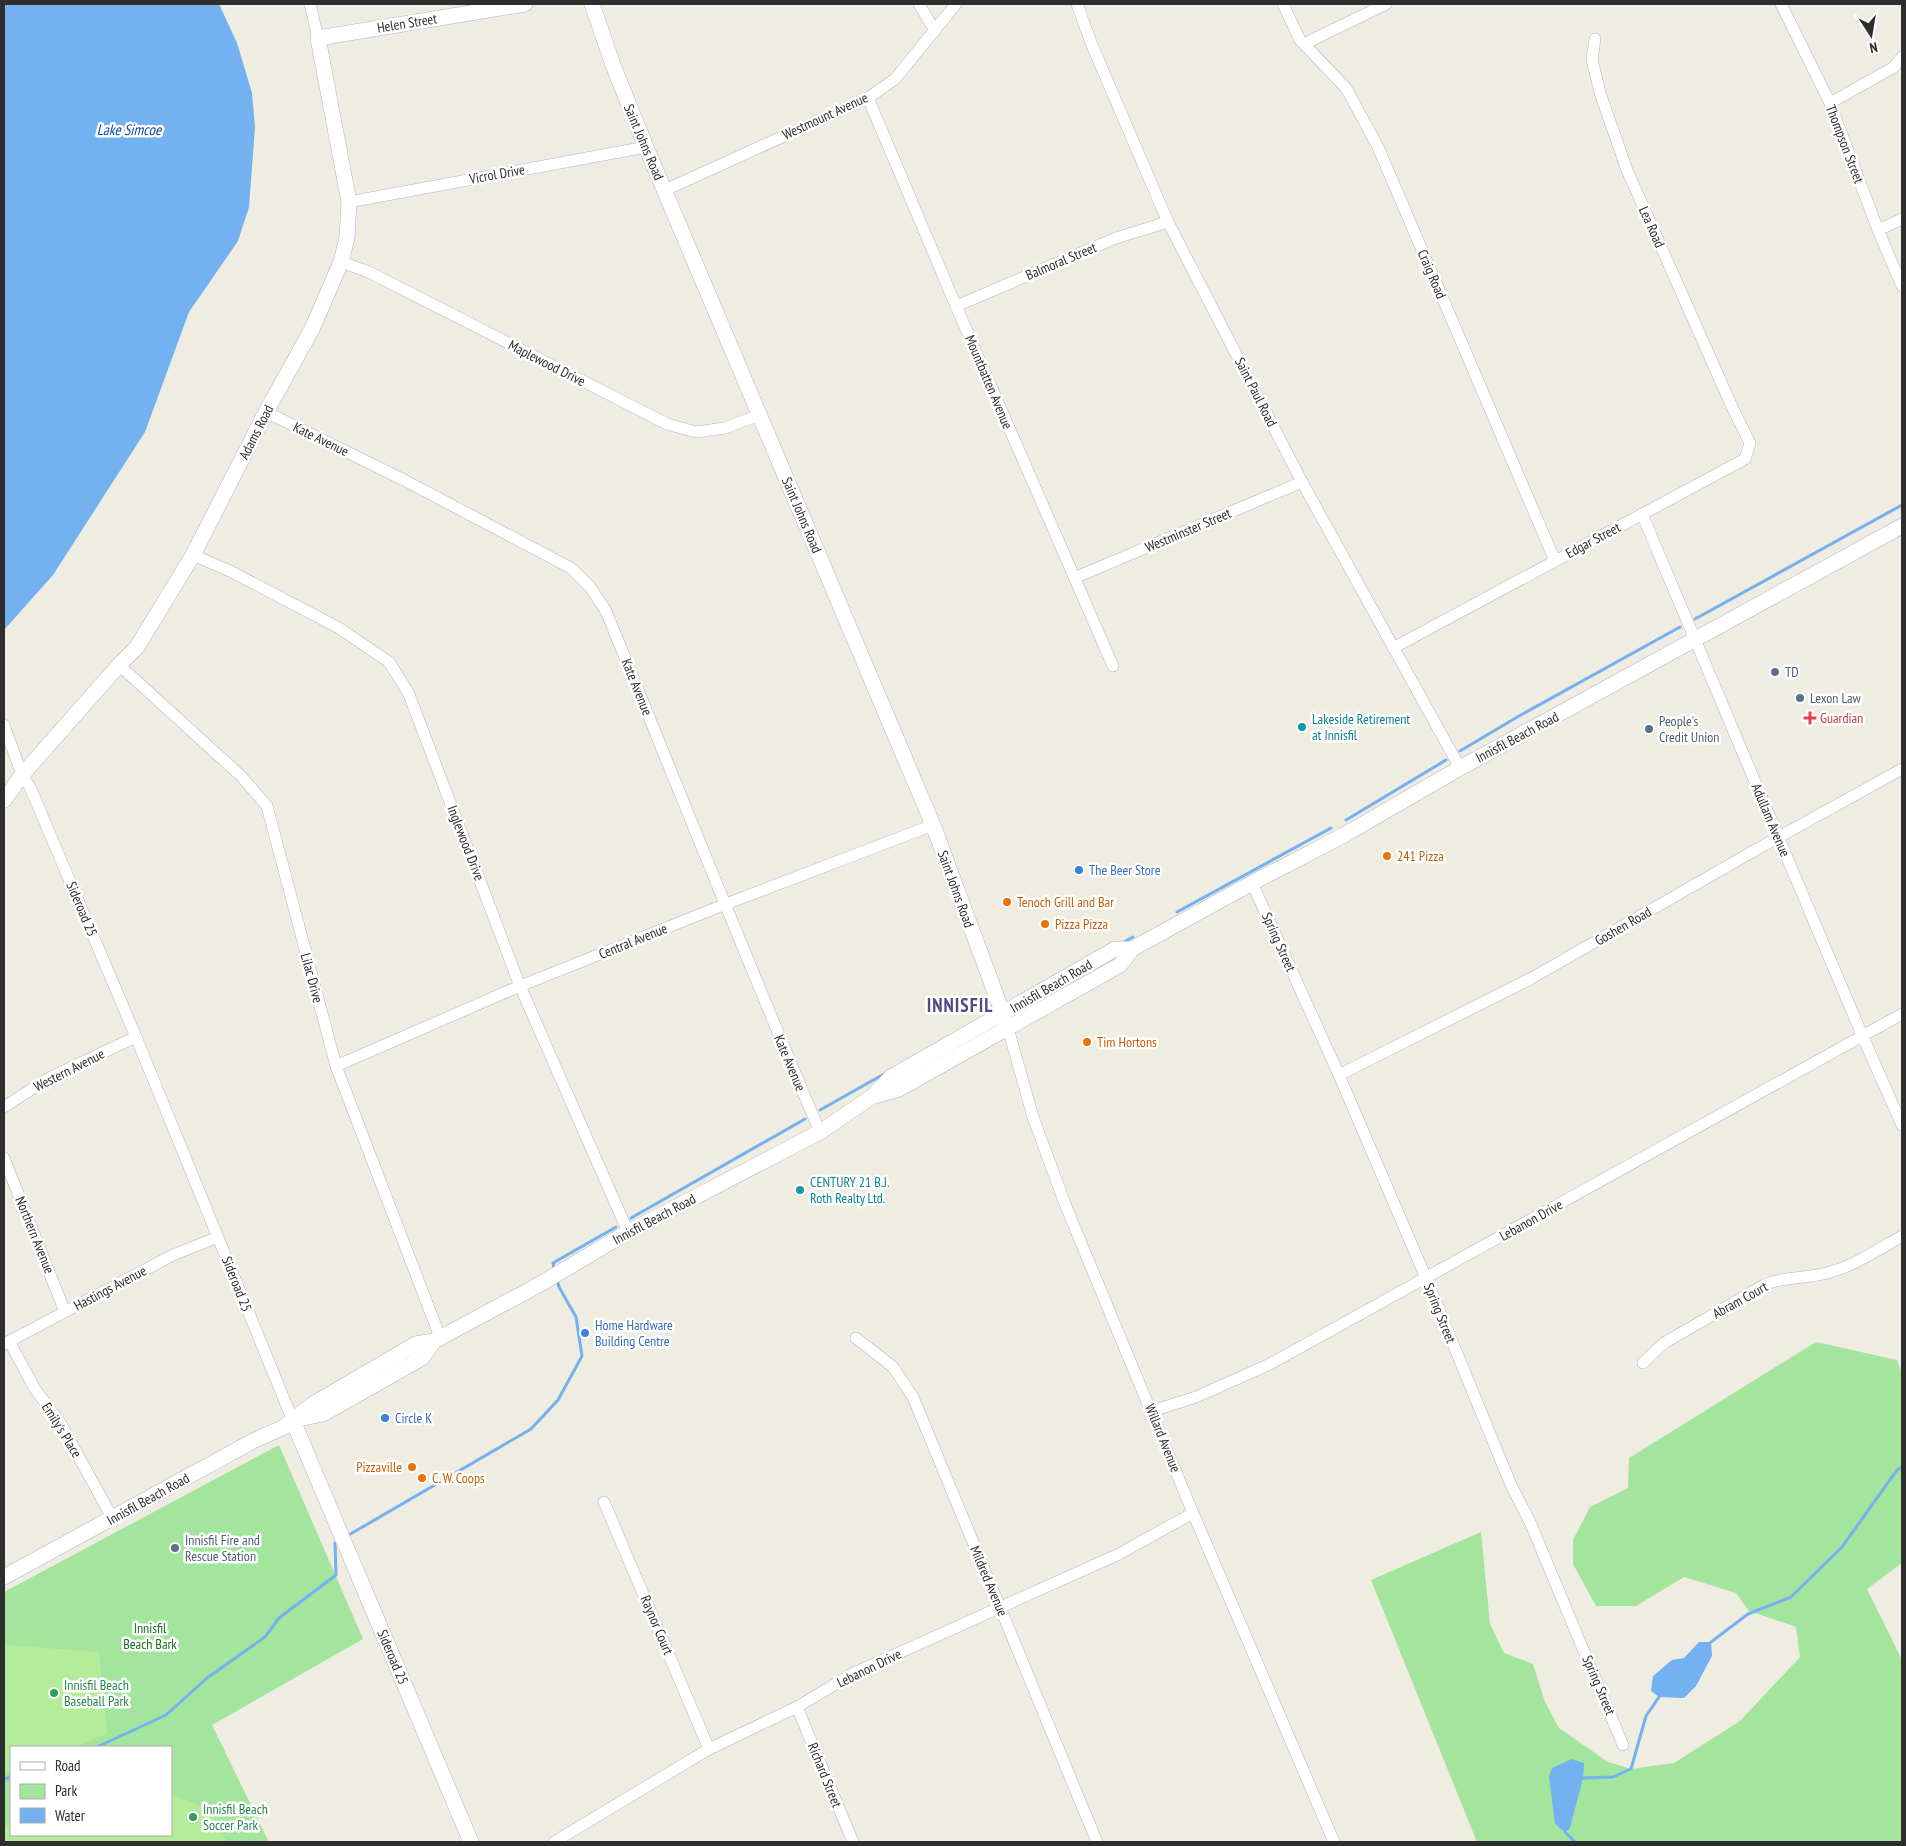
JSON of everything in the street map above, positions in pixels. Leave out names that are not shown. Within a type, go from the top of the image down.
[{"type":"street","points":[[310,4],[318,38]]},
{"type":"street","name":"Helen Street","points":[[318,38],[525,4]]},
{"type":"street","name":"Saint Johns Road","points":[[592,4],[613,65],[646,147],[933,825],[1005,1021]]},
{"type":"street","points":[[919,4],[935,31]]},
{"type":"street","name":"Westmount Avenue","points":[[665,190],[868,98],[895,79],[956,4]]},
{"type":"street","name":"Saint Paul Road","points":[[1077,4],[1092,45],[1168,222],[1302,482],[1460,768]]},
{"type":"street","name":"Craig Road","points":[[1283,4],[1300,40],[1346,88],[1378,147],[1555,561]]},
{"type":"street","points":[[1304,44],[1386,4]]},
{"type":"street","name":"Thompson Street","points":[[1781,4],[1830,103],[1878,230],[1902,286]]},
{"type":"street","name":"Adams Road","points":[[4,800],[22,775],[137,647],[193,555],[266,412],[312,329],[340,262],[347,238],[349,202],[318,38]]},
{"type":"street","name":"Lea Road","points":[[1595,39],[1592,59],[1600,93],[1627,170],[1733,409]]},
{"type":"street","points":[[1830,103],[1894,67],[1902,57]]},
{"type":"street","name":"Mountbatten Avenue","points":[[868,98],[956,306],[1113,666]]},
{"type":"street","name":"Vicrol Drive","points":[[349,202],[646,147]]},
{"type":"street","points":[[1878,230],[1902,219]]},
{"type":"street","name":"Balmoral Street","points":[[956,306],[1116,238],[1168,222]]},
{"type":"street","name":"Maplewood Drive","points":[[340,262],[369,272],[667,424],[696,432],[725,428],[760,415]]},
{"type":"street","name":"Edgar Street","points":[[1393,648],[1745,459],[1750,443],[1733,409]]},
{"type":"street","name":"Kate Avenue","points":[[266,412],[404,480],[571,568],[590,587],[606,611],[726,904],[752,973],[820,1132]]},
{"type":"street","name":"Westminster Street","points":[[1074,578],[1302,482]]},
{"type":"street","name":"Adullam Avenue","points":[[1642,514],[1902,1126]]},
{"type":"street","name":"Innisfil Beach Road","points":[[4,1577],[293,1421],[323,1414],[422,1358],[437,1339],[535,1287],[628,1232],[820,1132],[872,1096],[891,1077],[1005,1021],[1115,949],[1132,949],[1344,835],[1460,768],[1902,526]]},
{"type":"street","name":"Inglewood Drive","points":[[193,555],[230,570],[339,628],[389,662],[408,692],[520,986],[628,1232]]},
{"type":"street","name":"Lilac Drive","points":[[119,665],[241,776],[267,806],[336,1066],[437,1339]]},
{"type":"street","name":"Sideroad 25","points":[[4,725],[22,775],[30,787],[136,1037],[293,1421],[471,1842]]},
{"type":"street","name":"Goshen Road","points":[[1339,1075],[1530,979],[1778,837],[1902,769]]},
{"type":"street","name":"Central Avenue","points":[[336,1066],[520,986],[726,904],[933,825]]},
{"type":"street","name":"Spring Street","points":[[1252,883],[1339,1075],[1426,1278],[1511,1485],[1530,1522],[1624,1745]]},
{"type":"street","name":"Lebanon Drive","points":[[1152,1411],[1196,1397],[1270,1364],[1902,1014]]},
{"type":"street","name":"Willard Avenue","points":[[1005,1021],[1033,1117],[1059,1187],[1193,1513],[1334,1842]]},
{"type":"street","name":"Western Avenue","points":[[4,1106],[49,1078],[136,1037]]},
{"type":"street","name":"Northern Avenue","points":[[4,1158],[65,1312]]},
{"type":"street","name":"Abram Court","points":[[1643,1363],[1664,1343],[1766,1284],[1776,1280],[1810,1276],[1841,1268],[1902,1236]]},
{"type":"street","name":"Hastings Avenue","points":[[6,1342],[173,1255],[218,1237]]},
{"type":"street","name":"Mildred Avenue","points":[[856,1338],[893,1367],[913,1398],[1097,1842]]},
{"type":"street","name":"Emily's Place","points":[[6,1342],[35,1388],[59,1421],[113,1519]]},
{"type":"street","name":"Raynor Court","points":[[604,1502],[709,1749]]},
{"type":"street","name":"Lebanon Drive","points":[[554,1842],[709,1749],[797,1707],[854,1673],[1120,1554],[1193,1513]]},
{"type":"street","name":"Richard Street","points":[[797,1707],[853,1842]]},
{"type":"green space","points":[[1816,1342],[1897,1360],[1902,1373],[1902,1563],[1867,1589],[1902,1660],[1902,1842],[1477,1842],[1371,1580],[1481,1532],[1490,1624],[1504,1653],[1533,1664],[1545,1702],[1559,1728],[1608,1762],[1631,1769],[1674,1763],[1740,1721],[1800,1657],[1796,1627],[1749,1611],[1736,1593],[1684,1577],[1636,1606],[1596,1606],[1573,1564],[1573,1540],[1590,1507],[1628,1488],[1629,1458]]},
{"type":"green space","name":"Innisfil Beach Bark","points":[[279,1445],[363,1639],[212,1725],[269,1842],[4,1842],[4,1592]]},
{"type":"green space","name":"Innisfil Beach Baseball Park","points":[[4,1645],[99,1652],[107,1734],[77,1746],[10,1746],[10,1771],[4,1773]]},
{"type":"green space","name":"Innisfil Beach Soccer Park","points":[[172,1794],[212,1811],[226,1842],[4,1842],[4,1826],[10,1824],[10,1836],[172,1836]]},
{"type":"water","name":"Lake Simcoe","points":[[4,4],[219,4],[237,43],[252,93],[255,127],[249,207],[238,241],[189,312],[145,432],[53,575],[4,630]]},
{"type":"water","points":[[1699,1642],[1711,1642],[1712,1656],[1696,1686],[1684,1698],[1659,1697],[1651,1691],[1653,1676],[1672,1660],[1684,1658]]},
{"type":"water","points":[[1572,1759],[1584,1763],[1583,1778],[1570,1828],[1565,1832],[1555,1824],[1549,1777],[1552,1768]]},
{"type":"waterway","points":[[1695,619],[1902,505]]},
{"type":"waterway","points":[[1460,751],[1519,716],[1680,627]]},
{"type":"waterway","points":[[1346,820],[1446,760]]},
{"type":"waterway","points":[[1177,912],[1331,828]]},
{"type":"waterway","points":[[1122,943],[1133,937]]},
{"type":"waterway","points":[[820,1110],[884,1074]]},
{"type":"waterway","points":[[631,1218],[805,1119]]},
{"type":"waterway","points":[[554,1269],[553,1263],[616,1227]]},
{"type":"waterway","points":[[347,1536],[531,1429],[558,1400],[582,1356],[576,1317],[557,1280]]},
{"type":"waterway","points":[[1711,1642],[1748,1614],[1791,1597],[1842,1547],[1897,1470],[1902,1467]]},
{"type":"waterway","points":[[99,1746],[166,1715],[207,1678],[265,1637],[279,1618],[336,1575],[335,1543],[340,1540]]},
{"type":"waterway","points":[[1583,1778],[1613,1777],[1631,1769],[1646,1716],[1659,1697]]},
{"type":"waterway","points":[[4,1779],[10,1777]]},
{"type":"waterway","points":[[1565,1832],[1575,1842]]},
{"type":"place","name":"TD","points":[[1775,672]]},
{"type":"place","name":"Lexon Law","points":[[1800,698]]},
{"type":"place","name":"Guardian","points":[[1810,718]]},
{"type":"place","name":"Lakeside Retirement at Innisfil","points":[[1302,727]]},
{"type":"place","name":"People's Credit Union","points":[[1649,729]]},
{"type":"place","name":"241 Pizza","points":[[1387,856]]},
{"type":"place","name":"The Beer Store","points":[[1079,870]]},
{"type":"place","name":"Tenoch Grill and Bar","points":[[1007,902]]},
{"type":"place","name":"Pizza Pizza","points":[[1045,924]]},
{"type":"place","name":"Tim Hortons","points":[[1087,1042]]},
{"type":"place","name":"CENTURY 21 B.J. Roth Realty Ltd.","points":[[800,1190]]},
{"type":"place","name":"Home Hardware Building Centre","points":[[585,1333]]},
{"type":"place","name":"Circle K","points":[[385,1418]]},
{"type":"place","name":"Pizzaville","points":[[412,1467]]},
{"type":"place","name":"C. W. Coops","points":[[422,1478]]},
{"type":"place","name":"Innisfil Fire and Rescue Station","points":[[175,1548]]},
{"type":"place","name":"Innisfil Beach Baseball Park","points":[[54,1693]]},
{"type":"place","name":"Innisfil Beach Soccer Park","points":[[193,1817]]},
{"type":"district","name":"INNISFIL","points":[[960,1005]]}]
